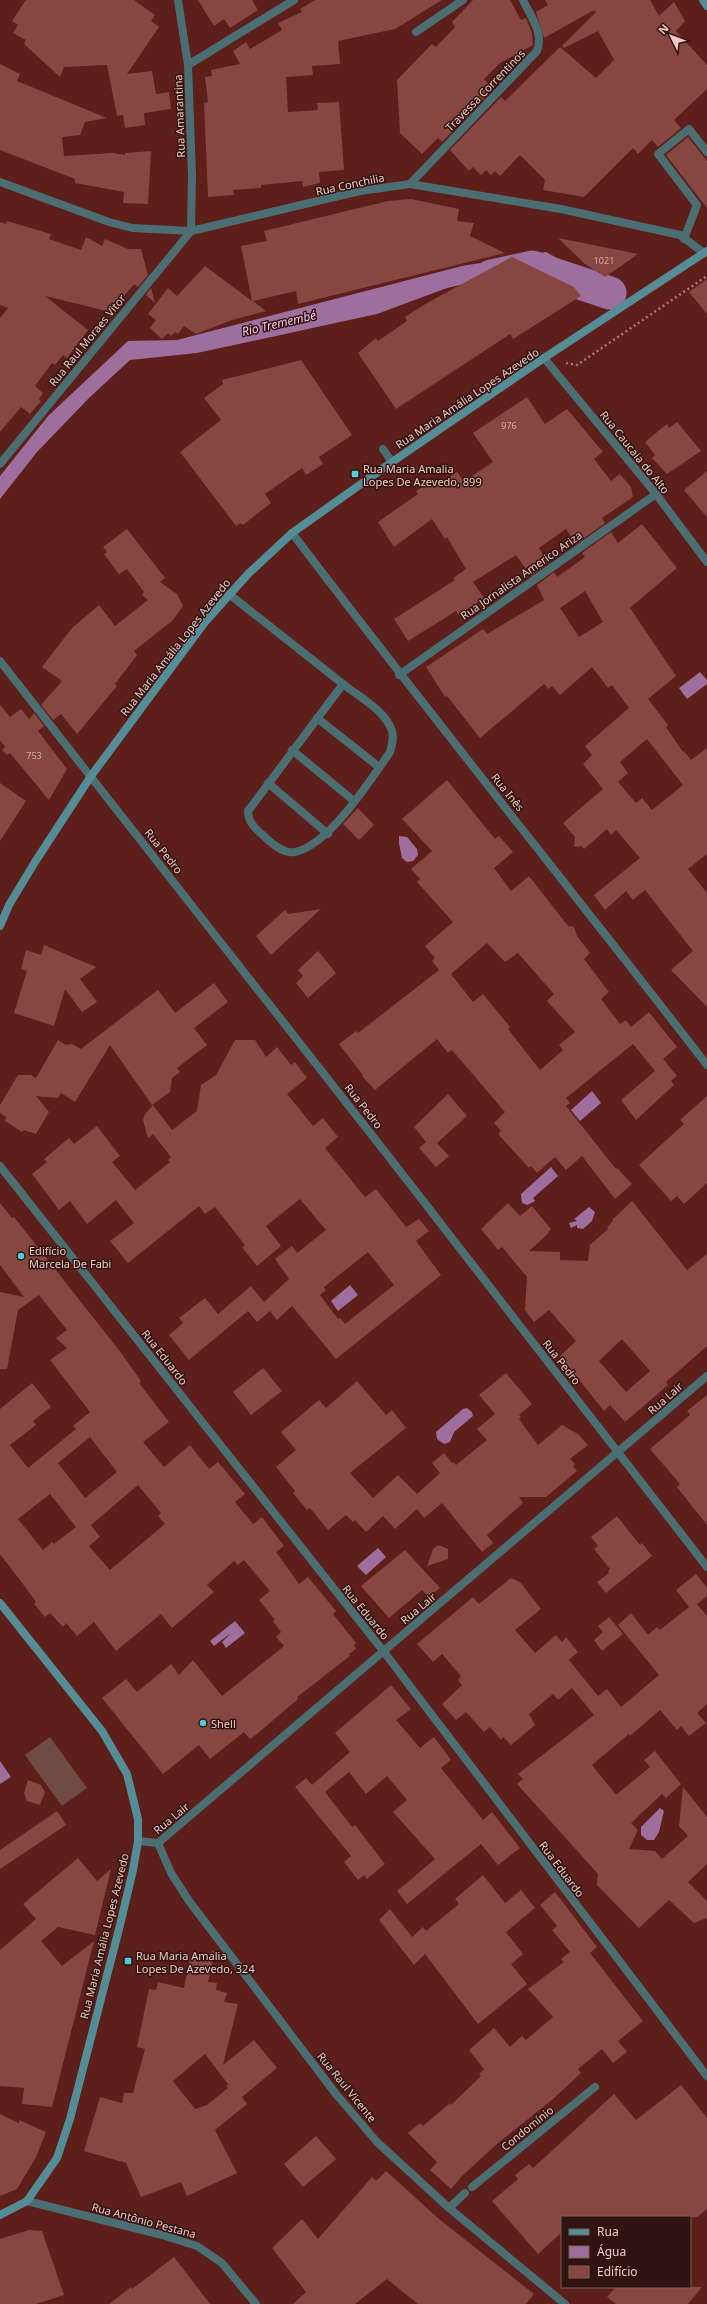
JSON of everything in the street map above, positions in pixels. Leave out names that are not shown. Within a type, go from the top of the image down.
[{"type":"main road","points":[[703,0],[707,6]]},
{"type":"main road","name":"Rua Maria Amália Lopes Azevedo","points":[[0,926],[9,905],[35,862],[91,776],[152,691],[229,594],[248,574],[292,533],[392,462],[544,358],[706,252]]},
{"type":"main road","name":"Rua Maria Amália Lopes Azevedo","points":[[0,1603],[102,1731],[127,1774],[134,1795],[138,1819],[138,1841],[119,1929],[70,2119],[57,2158],[27,2201],[0,2215]]},
{"type":"street","name":"Rua Amarantina","points":[[178,0],[188,65],[192,176],[191,231]]},
{"type":"street","points":[[188,65],[294,0]]},
{"type":"street","points":[[416,32],[463,0]]},
{"type":"street","name":"Travessa Correntinos","points":[[410,184],[537,52],[540,43],[540,34],[523,0]]},
{"type":"street","points":[[684,239],[697,205],[658,154],[689,129],[707,152]]},
{"type":"street","name":"Rua Conchilia","points":[[0,182],[108,222],[132,228],[191,231],[360,191],[410,184],[561,209],[680,235],[706,252]]},
{"type":"street","name":"Rua Raul Moraes Vitor","points":[[0,464],[191,231]]},
{"type":"street","name":"Rua Caucaia do Alto","points":[[544,358],[656,494],[707,562]]},
{"type":"street","points":[[384,449],[392,462]]},
{"type":"street","name":"Rua Jornalista Americo Ariza","points":[[400,675],[656,494]]},
{"type":"street","name":"Rua Inês","points":[[292,533],[400,675],[582,904],[707,1065]]},
{"type":"street","points":[[229,594],[377,710],[392,730],[393,740],[390,752],[328,834],[311,846],[294,852],[287,852],[272,843],[251,824],[248,818],[248,811],[292,750],[343,684]]},
{"type":"street","name":"Rua Pedro","points":[[0,661],[619,1452],[707,1567]]},
{"type":"street","points":[[317,718],[379,767]]},
{"type":"street","points":[[292,750],[354,801]]},
{"type":"street","points":[[268,783],[328,834]]},
{"type":"street","name":"Rua Eduardo","points":[[0,1166],[384,1652],[707,2076]]},
{"type":"street","name":"Rua Lair","points":[[138,1841],[158,1843],[707,1376]]},
{"type":"street","name":"Rua Raul Vicente","points":[[158,1843],[171,1873],[189,1901],[336,2094],[377,2142],[448,2208],[565,2304]]},
{"type":"street","name":"Condomínio","points":[[448,2208],[595,2087]]},
{"type":"street","name":"Rua Antônio Pestana","points":[[27,2201],[162,2235],[198,2246],[222,2263],[256,2304]]},
{"type":"path","points":[[577,365],[707,276]]},
{"type":"shaded area","points":[[50,1737],[87,1788],[62,1806],[25,1755]]},
{"type":"water","points":[[546,252],[602,283],[588,296],[572,282],[542,266],[447,288],[377,314],[197,353],[130,360],[89,398],[37,452],[0,499],[0,476],[48,416],[128,341],[177,340],[462,266]]},
{"type":"water","points":[[700,672],[707,680],[707,684],[687,699],[679,688]]},
{"type":"water","points":[[399,836],[407,837],[417,849],[418,855],[413,861],[407,862],[402,858]]},
{"type":"water","points":[[592,1091],[601,1103],[580,1121],[571,1110]]},
{"type":"water","points":[[551,1167],[558,1176],[533,1198],[535,1201],[527,1205],[522,1203],[521,1194]]},
{"type":"water","points":[[589,1207],[595,1212],[592,1221],[583,1229],[577,1228],[577,1225],[571,1228],[569,1223],[577,1221],[574,1219]]},
{"type":"water","points":[[350,1285],[358,1295],[338,1311],[331,1301]]},
{"type":"water","points":[[467,1408],[472,1412],[473,1416],[454,1432],[450,1442],[444,1444],[437,1439],[436,1432],[463,1409]]},
{"type":"water","points":[[378,1548],[386,1557],[366,1575],[357,1566]]},
{"type":"water","points":[[235,1621],[245,1633],[226,1648],[222,1642],[231,1633],[214,1646],[210,1641]]},
{"type":"water","points":[[0,1761],[11,1777],[0,1784]]},
{"type":"water","points":[[660,1808],[664,1811],[659,1832],[654,1840],[647,1840],[641,1835],[641,1827]]},
{"type":"building","points":[[26,0],[134,0],[155,15],[151,21],[159,27],[127,74],[152,71],[156,94],[169,92],[171,109],[144,113],[145,125],[125,128],[123,115],[117,116],[107,65],[64,67],[60,77],[24,44],[26,40],[13,33],[18,25],[12,21]]},
{"type":"building","points":[[198,0],[252,0],[258,10],[230,28],[224,19],[214,26]]},
{"type":"building","points":[[315,0],[442,0],[395,29],[338,41],[340,64],[312,66],[313,75],[286,77],[288,112],[318,110],[317,103],[339,102],[344,170],[319,172],[320,183],[303,187],[302,181],[261,185],[261,188],[233,190],[234,195],[208,197],[204,103],[208,102],[205,77],[212,76],[211,70],[240,64],[233,51],[246,42],[250,49],[282,30],[278,23],[302,12],[300,9]]},
{"type":"building","points":[[473,0],[510,0],[521,20],[526,18],[532,33],[533,45],[500,63],[484,79],[493,89],[442,142],[438,138],[422,154],[400,133],[397,80],[432,44],[436,47],[455,27],[452,22]]},
{"type":"building","points":[[545,0],[650,0],[659,16],[674,2],[685,21],[676,31],[707,65],[707,89],[674,120],[681,128],[658,147],[652,140],[638,154],[633,148],[584,197],[543,190],[545,180],[520,155],[500,176],[495,171],[491,175],[486,170],[481,175],[473,167],[469,171],[450,150],[501,97],[505,101],[560,47],[596,78],[614,60],[598,31],[564,48],[562,46],[596,12],[594,10],[544,38],[536,12],[548,5]]},
{"type":"building","points":[[0,64],[20,74],[17,81],[107,118],[85,122],[80,135],[62,137],[64,156],[113,153],[125,155],[125,153],[151,151],[148,204],[123,203],[124,192],[75,183],[75,179],[0,150]]},
{"type":"building","points":[[688,137],[707,161],[707,208],[666,155]]},
{"type":"building","points":[[411,199],[459,209],[457,221],[474,223],[470,236],[505,253],[298,304],[296,291],[253,301],[266,311],[232,320],[196,334],[184,326],[178,334],[175,332],[171,336],[168,333],[162,339],[150,328],[156,320],[148,314],[168,288],[177,296],[205,266],[252,301],[241,246],[267,241],[264,231],[388,201]]},
{"type":"building","points":[[7,221],[51,234],[49,239],[81,250],[86,237],[102,246],[105,239],[128,249],[141,249],[148,275],[138,287],[134,284],[111,312],[45,296],[88,330],[67,358],[63,355],[55,365],[52,363],[35,386],[43,393],[39,399],[41,401],[30,414],[21,407],[0,432],[0,318],[8,308],[0,305],[0,222],[6,224]]},
{"type":"building","points":[[558,238],[638,254],[605,277],[585,264]]},
{"type":"building","points":[[512,257],[574,287],[581,296],[513,339],[510,334],[396,409],[358,353],[376,338],[378,341],[407,321],[405,317],[427,303]]},
{"type":"building","points":[[707,279],[707,314],[689,292]]},
{"type":"building","points":[[151,288],[155,303],[146,295]]},
{"type":"building","points":[[301,360],[352,435],[319,457],[323,464],[306,475],[302,468],[265,494],[271,503],[243,525],[240,523],[236,526],[180,452],[221,420],[204,398],[223,384],[222,380]]},
{"type":"building","points":[[527,397],[545,424],[567,409],[603,452],[594,459],[611,481],[620,474],[631,487],[633,497],[602,518],[605,523],[576,544],[566,529],[539,548],[548,563],[531,576],[516,555],[473,582],[484,598],[458,615],[456,611],[408,641],[394,619],[455,580],[453,578],[466,569],[447,537],[445,539],[432,519],[394,547],[378,522],[418,494],[416,491],[430,482],[434,488],[457,472],[462,479],[465,477],[466,480],[493,462],[473,433]]},
{"type":"building","points":[[677,422],[701,451],[667,474],[652,458],[655,455],[645,442],[667,424],[669,428]]},
{"type":"building","points":[[707,471],[707,517],[684,490]]},
{"type":"building","points":[[642,524],[677,568],[630,608],[676,676],[648,699],[668,725],[666,727],[683,752],[684,751],[691,760],[707,748],[707,854],[688,869],[707,893],[707,1007],[671,970],[693,951],[645,890],[633,900],[626,891],[605,910],[594,895],[640,858],[616,830],[611,835],[607,829],[584,849],[582,846],[574,847],[575,837],[563,823],[603,789],[583,764],[592,755],[585,746],[629,708],[612,685],[608,688],[592,667],[560,695],[552,686],[548,689],[544,684],[480,738],[447,696],[445,697],[426,667],[483,629],[487,634],[544,600],[537,585],[554,572],[557,577],[585,557],[582,553],[611,532],[618,543]],"holes":[[[585,591],[603,622],[579,637],[560,608]],[[647,739],[683,785],[652,810],[642,798],[636,803],[618,782],[628,773],[620,762]]]},
{"type":"building","points":[[127,529],[165,578],[160,582],[177,594],[183,606],[172,621],[134,651],[137,655],[115,684],[117,686],[77,734],[61,714],[53,720],[41,705],[62,681],[42,667],[72,628],[99,605],[115,626],[148,600],[142,595],[144,592],[127,569],[119,574],[104,554],[107,552],[103,547]]},
{"type":"building","points":[[0,705],[10,717],[21,709],[29,719],[34,713],[44,726],[38,731],[67,769],[49,800],[10,753],[7,755],[2,750],[5,747],[0,740]]},
{"type":"building","points":[[447,780],[495,839],[499,836],[513,852],[494,868],[511,891],[529,876],[568,926],[574,927],[577,936],[590,953],[584,959],[609,992],[601,999],[620,1024],[626,1020],[631,1027],[649,1012],[677,1047],[663,1059],[677,1076],[671,1081],[674,1085],[636,1120],[621,1100],[655,1071],[633,1044],[566,1098],[570,1103],[566,1106],[616,1169],[617,1168],[632,1184],[615,1199],[582,1156],[566,1170],[555,1157],[537,1173],[531,1166],[529,1168],[498,1134],[501,1131],[494,1123],[505,1112],[452,1050],[448,1053],[437,1039],[375,1090],[362,1076],[363,1075],[339,1044],[356,1031],[358,1033],[439,970],[432,961],[435,958],[425,946],[453,922],[417,882],[420,879],[411,869],[432,851],[402,819]],"holes":[[[487,943],[505,962],[518,953],[554,994],[547,1001],[575,1032],[559,1045],[563,1050],[540,1070],[508,1029],[510,1027],[483,994],[473,1002],[451,974]]]},
{"type":"building","points":[[0,783],[26,801],[0,841]]},
{"type":"building","points":[[358,808],[374,825],[359,840],[343,824]]},
{"type":"building","points":[[321,909],[271,955],[256,936],[285,910],[288,914]]},
{"type":"building","points":[[44,945],[96,967],[80,979],[97,1002],[82,1012],[65,989],[54,1026],[14,1013],[27,971],[21,969],[26,950],[41,955]]},
{"type":"building","points":[[318,951],[336,973],[308,998],[296,983],[303,976],[298,970]]},
{"type":"building","points":[[214,983],[228,1002],[194,1028],[207,1045],[177,1068],[180,1072],[172,1078],[170,1092],[152,1105],[110,1045],[75,1102],[61,1093],[58,1098],[36,1096],[49,1112],[36,1134],[24,1130],[22,1132],[5,1121],[6,1117],[0,1113],[0,1105],[18,1075],[31,1075],[36,1078],[58,1040],[66,1045],[72,1044],[81,1049],[158,990],[175,1013]]},
{"type":"building","points":[[235,1040],[255,1040],[266,1057],[277,1047],[291,1065],[295,1062],[307,1078],[287,1094],[313,1126],[323,1118],[338,1137],[325,1148],[365,1197],[376,1189],[406,1227],[419,1219],[429,1231],[416,1241],[441,1275],[336,1359],[292,1306],[277,1320],[270,1311],[257,1322],[248,1311],[189,1360],[169,1335],[183,1323],[179,1318],[205,1298],[218,1314],[251,1286],[264,1302],[289,1279],[275,1259],[292,1246],[297,1253],[326,1230],[300,1199],[266,1226],[281,1246],[257,1266],[242,1247],[245,1245],[215,1207],[205,1214],[199,1206],[128,1263],[110,1241],[134,1223],[116,1200],[87,1224],[70,1201],[59,1210],[32,1174],[47,1162],[44,1159],[69,1138],[74,1144],[97,1126],[120,1156],[112,1162],[135,1190],[170,1162],[168,1160],[171,1157],[153,1134],[148,1138],[143,1120],[145,1114],[153,1105],[172,1130],[197,1111],[201,1085],[216,1075]],"holes":[[[368,1252],[394,1285],[345,1324],[340,1318],[338,1319],[320,1295],[326,1290],[324,1287]]]},
{"type":"building","points":[[448,1094],[467,1116],[437,1143],[449,1156],[436,1167],[419,1148],[426,1142],[414,1127]]},
{"type":"building","points":[[707,1096],[707,1183],[684,1204],[677,1196],[671,1201],[639,1165],[684,1124],[680,1120]]},
{"type":"building","points":[[632,1201],[687,1270],[707,1254],[707,1346],[666,1382],[668,1385],[625,1422],[610,1405],[604,1411],[560,1356],[576,1341],[549,1310],[534,1322],[525,1310],[527,1277],[502,1247],[498,1250],[481,1229],[508,1203],[520,1216],[532,1206],[551,1229],[548,1232],[549,1233],[529,1251],[560,1252],[560,1260],[588,1261],[590,1245],[608,1229],[607,1227],[613,1221],[612,1220]],"holes":[[[622,1339],[650,1371],[626,1392],[599,1361]]]},
{"type":"building","points":[[0,1203],[12,1218],[14,1217],[122,1354],[141,1381],[139,1383],[169,1422],[143,1442],[164,1467],[190,1445],[209,1469],[218,1462],[245,1494],[235,1502],[253,1524],[262,1517],[284,1546],[276,1552],[299,1584],[308,1577],[336,1611],[333,1614],[356,1643],[354,1645],[356,1649],[349,1654],[350,1656],[297,1697],[298,1699],[257,1734],[250,1739],[244,1732],[210,1759],[199,1745],[163,1774],[102,1698],[126,1679],[137,1692],[171,1664],[179,1675],[193,1660],[222,1696],[284,1646],[276,1637],[281,1632],[273,1621],[275,1620],[259,1600],[270,1591],[244,1560],[238,1565],[234,1561],[207,1585],[214,1592],[172,1628],[161,1614],[116,1651],[94,1622],[77,1636],[66,1623],[63,1627],[50,1613],[45,1617],[34,1604],[36,1602],[0,1554],[0,1409],[32,1383],[51,1407],[33,1421],[36,1425],[10,1445],[28,1468],[76,1429],[73,1426],[90,1412],[50,1360],[67,1348],[56,1338],[67,1330],[39,1295],[18,1310],[7,1369],[0,1369],[0,1292],[24,1297],[0,1265]],"holes":[[[90,1437],[117,1472],[85,1498],[58,1463]],[[138,1485],[161,1513],[158,1516],[165,1524],[110,1570],[89,1546],[100,1537],[91,1525]],[[50,1494],[76,1527],[54,1544],[52,1542],[43,1550],[18,1519]]]},
{"type":"building","points":[[263,1368],[282,1391],[251,1415],[233,1392]]},
{"type":"building","points":[[506,1373],[532,1404],[519,1415],[521,1417],[519,1419],[538,1445],[562,1425],[578,1434],[588,1445],[570,1459],[575,1464],[573,1466],[577,1471],[546,1497],[519,1497],[523,1503],[487,1535],[493,1543],[482,1552],[442,1503],[424,1518],[417,1509],[395,1529],[383,1516],[366,1532],[355,1520],[353,1522],[346,1515],[328,1530],[310,1508],[307,1510],[293,1493],[295,1491],[276,1467],[296,1450],[281,1432],[319,1400],[326,1408],[357,1381],[386,1415],[392,1410],[406,1428],[350,1473],[373,1498],[398,1475],[417,1494],[440,1473],[432,1463],[444,1453],[452,1463],[453,1462],[456,1465],[487,1440],[477,1429],[495,1414],[479,1395]]},
{"type":"building","points":[[707,1395],[707,1525],[677,1487],[680,1484],[650,1449],[690,1415],[687,1411]]},
{"type":"building","points":[[617,1516],[640,1545],[642,1543],[652,1556],[606,1593],[597,1582],[609,1573],[608,1571],[610,1569],[594,1549],[598,1546],[591,1537]]},
{"type":"building","points":[[437,1546],[448,1549],[448,1559],[427,1566],[433,1549]]},
{"type":"building","points":[[405,1550],[440,1588],[429,1597],[422,1590],[389,1618],[361,1586]]},
{"type":"building","points":[[696,1574],[707,1588],[707,1596],[697,1604],[707,1616],[707,1704],[697,1713],[706,1723],[689,1736],[681,1726],[677,1730],[660,1710],[630,1736],[629,1734],[592,1765],[616,1795],[650,1767],[644,1760],[655,1751],[681,1784],[666,1798],[662,1794],[631,1823],[638,1830],[629,1849],[655,1851],[662,1859],[688,1836],[679,1826],[683,1787],[707,1817],[707,1864],[688,1882],[707,1901],[707,1918],[694,1923],[669,1900],[639,1928],[597,1885],[598,1874],[517,1784],[523,1779],[518,1774],[594,1715],[572,1688],[558,1700],[553,1694],[529,1714],[535,1725],[511,1745],[503,1737],[501,1740],[490,1727],[484,1732],[466,1712],[456,1720],[442,1704],[462,1685],[458,1680],[461,1676],[442,1654],[433,1662],[417,1644],[473,1597],[479,1604],[511,1578],[520,1582],[541,1609],[515,1630],[535,1653],[556,1635],[562,1642],[566,1637],[578,1652],[569,1660],[598,1696],[607,1689],[621,1707],[659,1675],[618,1625],[631,1613],[648,1635],[657,1627],[660,1630],[689,1607],[676,1590]]},
{"type":"building","points":[[609,1617],[623,1634],[602,1651],[594,1640],[603,1632],[598,1626]]},
{"type":"building","points":[[391,1685],[411,1709],[396,1720],[420,1748],[434,1737],[451,1760],[441,1768],[483,1820],[492,1812],[520,1848],[498,1865],[481,1844],[407,1904],[397,1891],[435,1859],[393,1812],[407,1800],[387,1776],[366,1794],[349,1772],[325,1792],[352,1827],[355,1825],[385,1864],[367,1879],[364,1875],[358,1880],[344,1862],[351,1856],[295,1787],[306,1778],[312,1785],[350,1752],[335,1733]]},
{"type":"building","points":[[28,1780],[41,1785],[45,1792],[40,1805],[27,1801],[24,1793]]},
{"type":"building","points":[[57,1811],[66,1825],[0,1869],[0,1850]]},
{"type":"building","points":[[78,1858],[97,1881],[111,1869],[95,1935],[58,1927],[41,1941],[62,1966],[94,1941],[52,2107],[22,2104],[24,2088],[0,2086],[0,1950],[36,1919],[23,1904]]},
{"type":"building","points":[[483,1875],[505,1903],[521,1890],[535,1908],[506,1932],[523,1954],[511,1964],[527,1984],[478,2024],[425,1954],[414,1965],[379,1920],[390,1909],[412,1937],[423,1927],[426,1931],[459,1904],[455,1899]]},
{"type":"building","points":[[555,1892],[597,1947],[590,1953],[643,2021],[618,2041],[627,2052],[613,2063],[602,2049],[578,2069],[581,2073],[553,2099],[498,2143],[461,2177],[451,2189],[430,2170],[437,2162],[408,2133],[420,2123],[423,2126],[450,2103],[451,2105],[481,2076],[479,2074],[484,2069],[469,2050],[494,2028],[510,2047],[522,2036],[526,2040],[553,2017],[528,1989],[564,1962],[561,1959],[570,1952],[552,1930],[557,1926],[540,1905]]},
{"type":"building","points":[[215,1950],[208,1982],[217,1983],[216,1990],[227,1993],[224,2002],[238,2004],[223,2065],[254,2040],[277,2068],[242,2097],[247,2104],[215,2130],[237,2173],[187,2196],[181,2182],[141,2197],[126,2163],[84,2151],[100,2097],[122,2103],[124,2093],[133,2093],[145,2049],[137,2047],[149,1989],[156,1990],[158,1982],[184,1988],[190,1957],[199,1958]],"holes":[[[205,2054],[228,2084],[226,2086],[228,2088],[207,2105],[195,2109],[173,2081]]]},
{"type":"building","points":[[681,2085],[707,2118],[707,2209],[697,2217],[561,2216],[561,2233],[538,2254],[492,2201],[518,2179],[515,2175],[529,2164],[533,2168],[614,2094],[636,2120]]},
{"type":"building","points":[[0,2114],[19,2123],[19,2120],[46,2132],[36,2157],[17,2189],[0,2196]]},
{"type":"building","points":[[316,2136],[336,2159],[303,2187],[284,2164]]},
{"type":"building","points":[[386,2171],[439,2219],[534,2294],[526,2304],[418,2304],[387,2279],[355,2304],[293,2304],[306,2292],[272,2248],[302,2219],[318,2239],[372,2177],[376,2181]]},
{"type":"building","points":[[29,2230],[42,2231],[64,2295],[36,2304],[0,2304],[0,2239]]},
{"type":"building","points":[[174,2257],[210,2304],[109,2304],[131,2287],[132,2289]]},
{"type":"building","points":[[702,2287],[688,2304],[616,2304],[607,2297],[615,2288]]},
{"type":"waterway","name":"Rio Tremembé","points":[[491,276],[532,267],[610,293]]},
{"type":"place","name":"Rua Maria Amalia Lopes De Azevedo, 899","points":[[355,474]]},
{"type":"place","name":"Edifício Marcela De Fabi","points":[[21,1256]]},
{"type":"place","name":"Shell","points":[[203,1723]]},
{"type":"place","name":"Rua Maria Amalia Lopes De Azevedo, 324","points":[[128,1961]]}]
